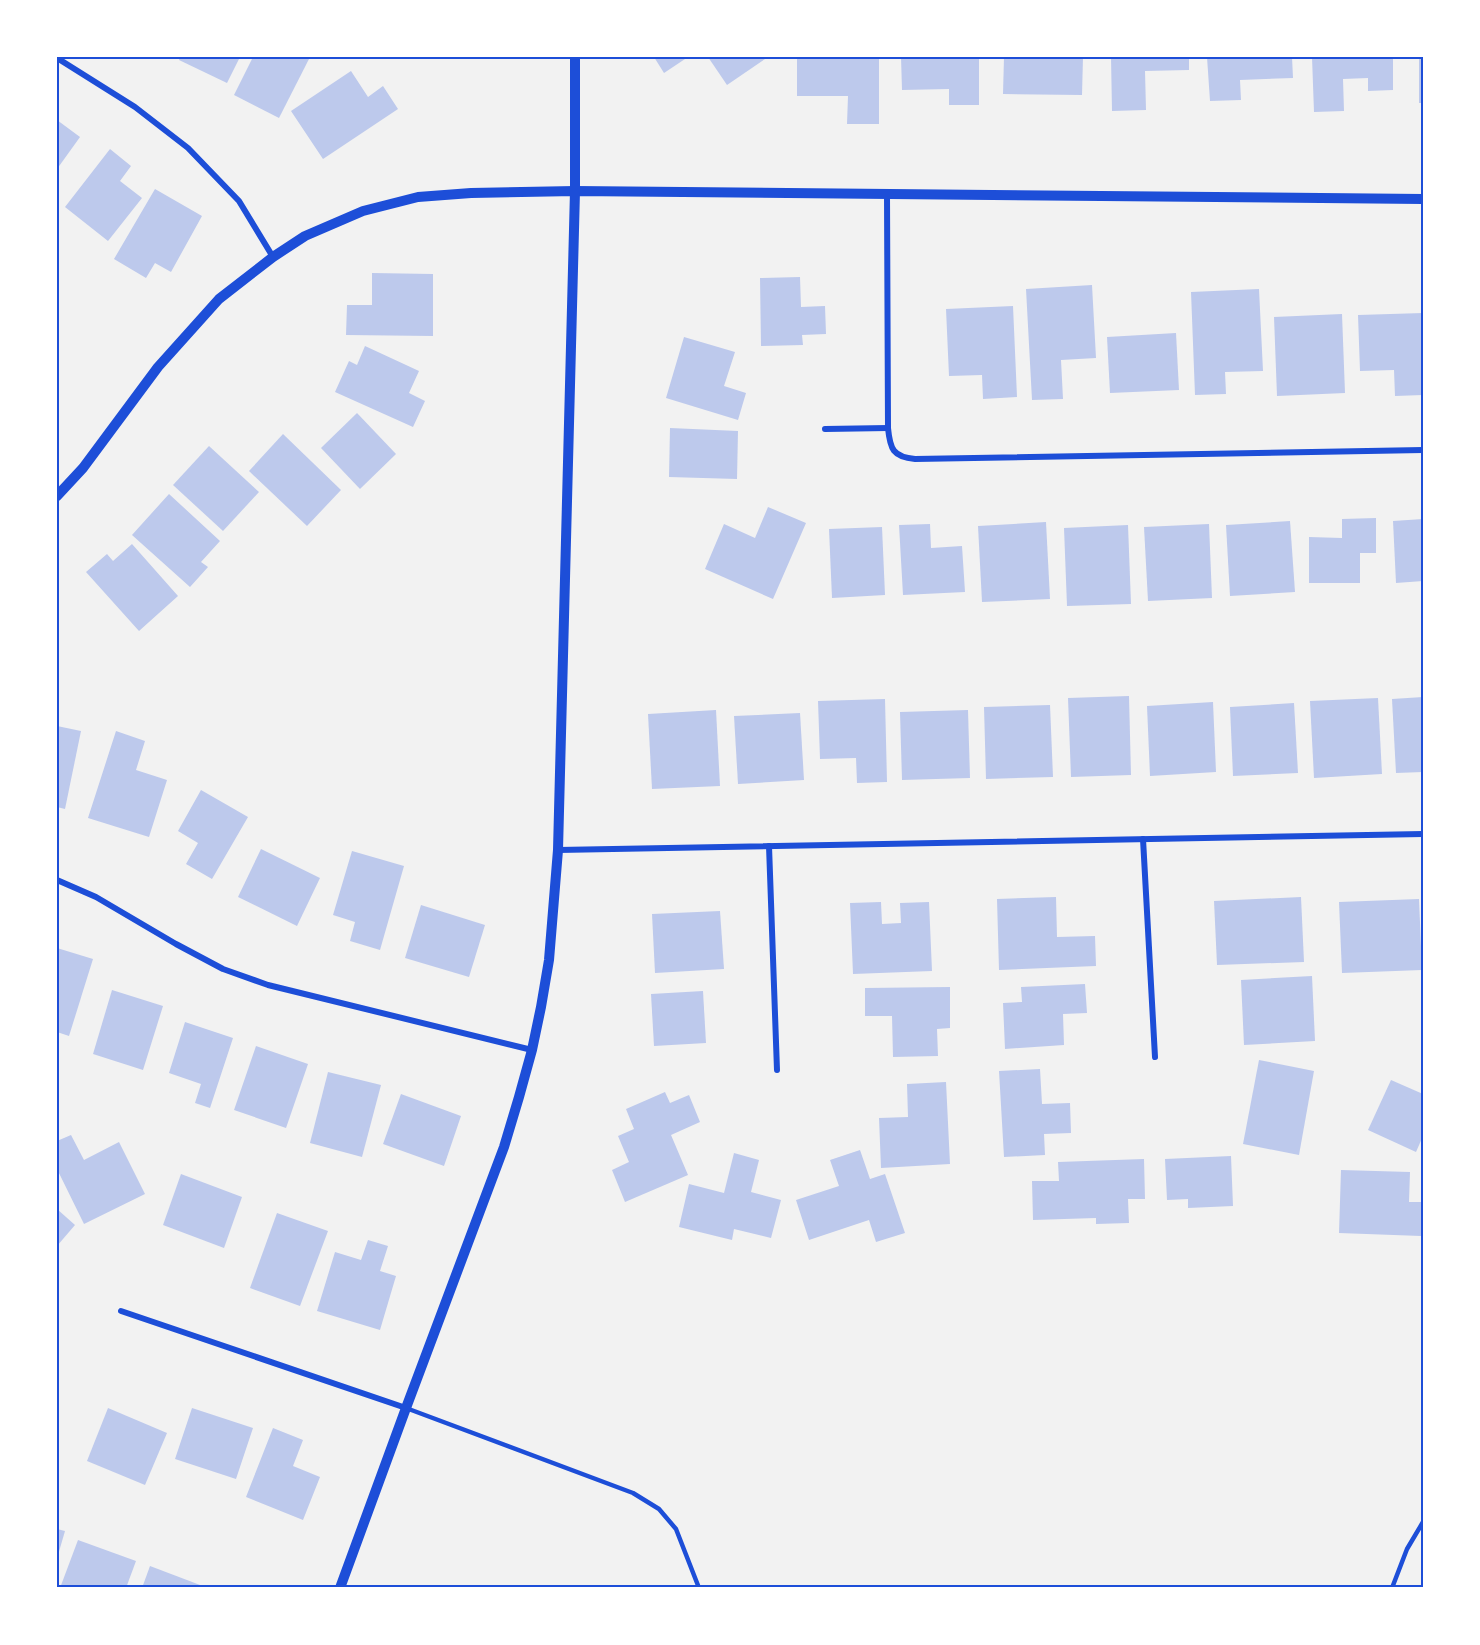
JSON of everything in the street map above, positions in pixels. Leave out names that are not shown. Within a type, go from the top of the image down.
[{"type":"street","points":[[340,1588],[504,1146],[542,1007],[555,902],[558,850],[575,191],[575,57]]},
{"type":"street","points":[[57,58],[135,107],[188,148],[239,201],[273,257]]},
{"type":"street","points":[[57,496],[83,468],[159,367],[219,299],[273,257],[305,236],[363,211],[418,197],[471,193],[575,191],[1423,200]]},
{"type":"street","points":[[887,195],[888,428],[889,442],[892,450],[898,455],[915,459],[1423,450]]},
{"type":"street","points":[[825,429],[888,428]]},
{"type":"street","points":[[558,850],[1423,834]]},
{"type":"street","points":[[1143,839],[1155,1057]]},
{"type":"street","points":[[769,846],[777,1070]]},
{"type":"street","points":[[57,880],[96,897],[223,969],[268,985],[532,1050]]},
{"type":"street","points":[[121,1311],[406,1408]]},
{"type":"lane","points":[[406,1408],[633,1493],[659,1509],[676,1529],[699,1588]]},
{"type":"lane","points":[[1392,1588],[1407,1549],[1423,1522]]},
{"type":"building","points":[[180,57],[240,57],[227,83],[179,60]]},
{"type":"building","points":[[253,57],[310,57],[279,118],[234,95]]},
{"type":"building","points":[[654,57],[688,57],[664,73]]},
{"type":"building","points":[[708,57],[768,57],[727,85]]},
{"type":"building","points":[[797,57],[879,57],[879,124],[847,124],[848,96],[797,96]]},
{"type":"building","points":[[901,57],[979,57],[979,105],[949,105],[949,89],[902,90]]},
{"type":"building","points":[[1004,57],[1083,57],[1082,95],[1003,94]]},
{"type":"building","points":[[1111,57],[1189,57],[1189,70],[1145,71],[1146,110],[1112,111]]},
{"type":"building","points":[[1207,57],[1292,57],[1293,78],[1240,80],[1241,100],[1210,101]]},
{"type":"building","points":[[1312,57],[1393,57],[1393,90],[1368,91],[1368,78],[1343,79],[1344,111],[1314,112]]},
{"type":"building","points":[[1419,57],[1423,57],[1423,103],[1419,103]]},
{"type":"building","points":[[351,71],[368,97],[383,86],[398,109],[323,159],[291,111]]},
{"type":"building","points":[[57,120],[80,137],[57,169]]},
{"type":"building","points":[[110,149],[131,166],[120,181],[142,198],[108,241],[65,207]]},
{"type":"building","points":[[155,189],[202,216],[171,272],[155,263],[146,278],[114,259]]},
{"type":"building","points":[[372,273],[433,274],[433,336],[346,335],[347,305],[372,305]]},
{"type":"building","points":[[800,277],[801,307],[825,306],[826,334],[802,335],[803,345],[761,346],[760,278]]},
{"type":"building","points":[[1092,285],[1096,358],[1061,360],[1063,399],[1032,400],[1026,289]]},
{"type":"building","points":[[1259,289],[1263,371],[1225,372],[1226,394],[1195,395],[1191,292]]},
{"type":"building","points":[[1013,306],[1017,397],[983,399],[982,375],[949,376],[946,309]]},
{"type":"building","points":[[1423,313],[1423,395],[1395,396],[1394,370],[1360,371],[1358,315]]},
{"type":"building","points":[[1342,314],[1345,393],[1277,396],[1274,317]]},
{"type":"building","points":[[1176,333],[1179,390],[1110,393],[1107,337]]},
{"type":"building","points":[[684,337],[735,352],[724,386],[746,393],[738,420],[666,398]]},
{"type":"building","points":[[365,346],[419,371],[409,393],[425,401],[413,427],[335,392],[349,361],[357,365]]},
{"type":"building","points":[[357,413],[396,454],[360,489],[321,448]]},
{"type":"building","points":[[670,428],[738,431],[737,479],[669,477]]},
{"type":"building","points":[[283,434],[341,490],[307,526],[249,471]]},
{"type":"building","points":[[209,446],[259,492],[223,531],[173,485]]},
{"type":"building","points":[[169,494],[220,541],[201,562],[208,567],[190,587],[132,535]]},
{"type":"building","points":[[768,507],[806,523],[773,599],[705,569],[724,524],[755,538]]},
{"type":"building","points":[[1376,518],[1376,553],[1360,553],[1360,583],[1309,583],[1309,537],[1342,538],[1342,519]]},
{"type":"building","points":[[1423,519],[1423,581],[1396,583],[1393,521]]},
{"type":"building","points":[[1290,521],[1295,592],[1230,596],[1226,525]]},
{"type":"building","points":[[1046,522],[1050,599],[982,602],[978,526]]},
{"type":"building","points":[[930,524],[931,548],[962,546],[965,592],[903,595],[899,525]]},
{"type":"building","points":[[1209,524],[1212,598],[1148,601],[1144,527]]},
{"type":"building","points":[[1128,525],[1131,604],[1067,606],[1064,528]]},
{"type":"building","points":[[882,527],[885,595],[832,598],[829,529]]},
{"type":"building","points":[[132,544],[178,596],[139,631],[86,572],[107,554],[113,561]]},
{"type":"building","points":[[1129,696],[1131,775],[1071,777],[1068,698]]},
{"type":"building","points":[[1423,697],[1423,772],[1396,773],[1392,699]]},
{"type":"building","points":[[1378,698],[1382,774],[1314,778],[1310,701]]},
{"type":"building","points":[[885,699],[887,782],[857,783],[856,758],[820,759],[818,701]]},
{"type":"building","points":[[1213,702],[1216,772],[1150,776],[1147,706]]},
{"type":"building","points":[[1294,703],[1298,773],[1233,776],[1230,707]]},
{"type":"building","points":[[1050,705],[1053,777],[986,779],[984,707]]},
{"type":"building","points":[[716,710],[720,786],[652,789],[648,714]]},
{"type":"building","points":[[968,710],[970,778],[902,780],[900,712]]},
{"type":"building","points":[[800,713],[804,780],[738,784],[734,716]]},
{"type":"building","points":[[57,726],[81,731],[65,809],[57,807]]},
{"type":"building","points":[[116,731],[145,741],[136,770],[167,780],[149,837],[88,818]]},
{"type":"building","points":[[201,790],[248,817],[212,879],[186,864],[198,843],[178,831]]},
{"type":"building","points":[[261,849],[320,878],[297,926],[238,897]]},
{"type":"building","points":[[352,851],[404,866],[380,950],[350,941],[355,922],[333,915]]},
{"type":"building","points":[[1056,897],[1057,937],[1095,936],[1096,966],[999,970],[997,899]]},
{"type":"building","points":[[1301,897],[1304,962],[1217,965],[1214,901]]},
{"type":"building","points":[[1419,899],[1422,970],[1342,973],[1339,902]]},
{"type":"building","points":[[881,902],[882,924],[901,923],[900,903],[929,902],[932,971],[853,974],[850,903]]},
{"type":"building","points":[[421,905],[485,925],[469,977],[405,958]]},
{"type":"building","points":[[720,911],[724,969],[655,973],[652,914]]},
{"type":"building","points":[[57,948],[93,959],[69,1036],[57,1032]]},
{"type":"building","points":[[1312,976],[1315,1041],[1244,1045],[1241,980]]},
{"type":"building","points":[[1085,984],[1087,1013],[1063,1014],[1064,1045],[1005,1049],[1003,1003],[1022,1002],[1021,987]]},
{"type":"building","points":[[950,987],[950,1028],[937,1029],[938,1056],[893,1057],[892,1016],[865,1016],[865,988]]},
{"type":"building","points":[[112,990],[163,1006],[143,1070],[93,1054]]},
{"type":"building","points":[[703,991],[706,1043],[654,1046],[651,994]]},
{"type":"building","points":[[185,1022],[233,1038],[210,1108],[195,1103],[201,1084],[169,1073]]},
{"type":"building","points":[[256,1046],[308,1064],[286,1128],[234,1110]]},
{"type":"building","points":[[1259,1060],[1314,1071],[1299,1155],[1243,1144]]},
{"type":"building","points":[[1040,1069],[1042,1104],[1070,1103],[1071,1133],[1044,1134],[1045,1155],[1004,1157],[999,1071]]},
{"type":"building","points":[[328,1072],[381,1085],[362,1157],[310,1143]]},
{"type":"building","points":[[1391,1080],[1423,1094],[1423,1136],[1416,1152],[1368,1130]]},
{"type":"building","points":[[946,1082],[950,1164],[881,1168],[879,1118],[908,1117],[907,1084]]},
{"type":"building","points":[[665,1092],[670,1103],[689,1095],[700,1122],[671,1135],[688,1175],[625,1202],[612,1170],[629,1162],[618,1136],[634,1129],[626,1109]]},
{"type":"building","points":[[401,1094],[461,1116],[444,1166],[383,1144]]},
{"type":"building","points":[[71,1135],[84,1160],[119,1142],[145,1194],[84,1224],[57,1169],[57,1141]]},
{"type":"building","points":[[860,1150],[870,1179],[885,1174],[905,1233],[876,1242],[869,1220],[809,1240],[796,1200],[839,1186],[830,1160]]},
{"type":"building","points":[[734,1153],[759,1160],[751,1192],[781,1200],[771,1238],[734,1229],[732,1240],[679,1227],[689,1184],[724,1193]]},
{"type":"building","points":[[1231,1156],[1233,1206],[1188,1208],[1188,1199],[1167,1200],[1165,1159]]},
{"type":"building","points":[[1144,1159],[1145,1199],[1128,1199],[1129,1223],[1096,1224],[1096,1218],[1033,1220],[1032,1181],[1059,1181],[1058,1162]]},
{"type":"building","points":[[1341,1170],[1410,1172],[1409,1202],[1422,1202],[1421,1236],[1339,1233]]},
{"type":"building","points":[[181,1174],[242,1197],[224,1248],[163,1225]]},
{"type":"building","points":[[57,1209],[75,1225],[57,1246]]},
{"type":"building","points":[[277,1213],[328,1231],[300,1306],[250,1288]]},
{"type":"building","points":[[368,1240],[388,1246],[380,1271],[396,1276],[380,1330],[317,1311],[335,1252],[361,1260]]},
{"type":"building","points":[[108,1408],[167,1433],[145,1485],[87,1461]]},
{"type":"building","points":[[192,1408],[253,1428],[236,1479],[175,1459]]},
{"type":"building","points":[[273,1428],[303,1440],[293,1466],[320,1477],[303,1520],[246,1497]]},
{"type":"building","points":[[57,1529],[65,1531],[58,1555],[57,1555]]},
{"type":"building","points":[[78,1540],[136,1561],[126,1588],[60,1588]]},
{"type":"building","points":[[150,1566],[208,1588],[142,1588]]}]
